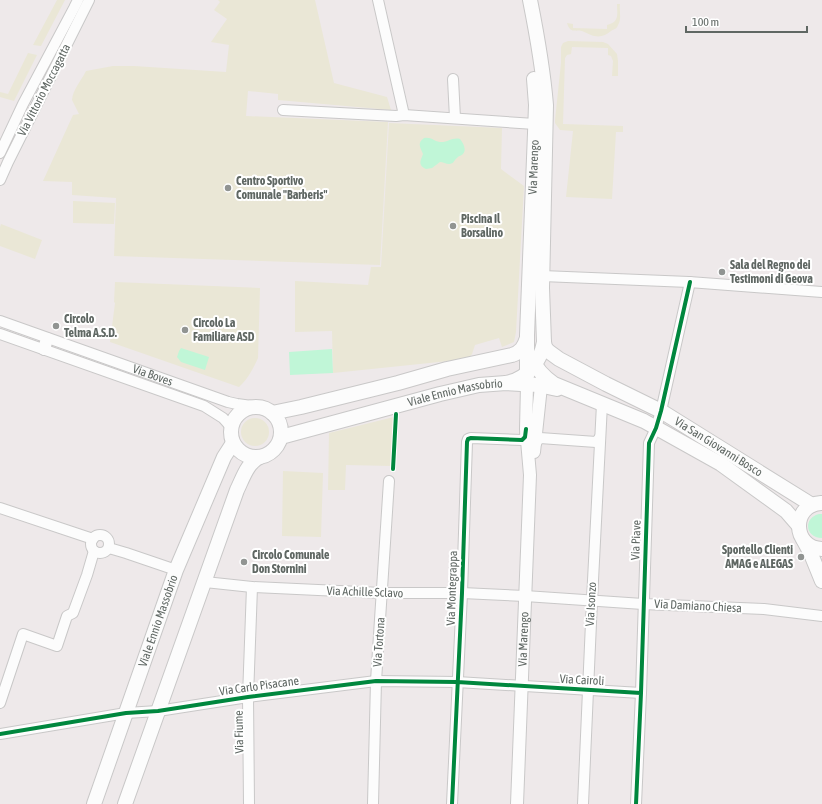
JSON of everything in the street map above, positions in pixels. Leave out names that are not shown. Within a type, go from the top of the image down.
[{"type":"main road","name":"Via Marengo","points":[[520,0],[529,38],[536,98],[527,335],[535,369]]},
{"type":"main road","points":[[530,0],[539,43],[546,105],[542,276],[544,342],[535,369]]},
{"type":"main road","points":[[505,357],[515,354],[521,350],[525,344],[527,335]]},
{"type":"main road","name":"Via San Giovanni Bosco","points":[[544,342],[545,348],[560,361],[661,411],[817,504]]},
{"type":"main road","points":[[505,357],[535,369],[551,387],[580,395]]},
{"type":"main road","name":"Viale Ennio Massobrio","points":[[231,427],[236,416],[240,412],[252,407],[266,410],[301,407],[448,369],[505,357]]},
{"type":"main road","points":[[506,384],[517,381],[535,369],[560,361]]},
{"type":"main road","name":"Via San Giovanni Bosco","points":[[535,369],[554,384],[644,421],[721,464],[786,511],[808,545],[813,548],[822,549]]},
{"type":"main road","name":"Viale Ennio Massobrio","points":[[281,436],[446,392],[479,385],[506,384]]},
{"type":"main road","points":[[125,804],[237,490],[247,468],[256,459],[267,455],[274,450],[281,436],[281,428],[278,419],[266,410]]},
{"type":"main road","points":[[231,427],[230,435],[237,450],[244,455],[260,457]]},
{"type":"main road","name":"Viale Ennio Massobrio","points":[[94,804],[176,570],[223,460],[233,443]]},
{"type":"main road","name":"Via San Giovanni Bosco","points":[[800,532],[800,520],[802,514],[807,509],[817,504]]},
{"type":"main road","points":[[800,532],[822,581]]},
{"type":"street","name":"Via Vittorio Moccagatta","points":[[0,153],[22,104],[78,0]]},
{"type":"street","name":"Via Vittorio Moccagatta","points":[[0,180],[89,0]]},
{"type":"street","points":[[378,0],[404,115]]},
{"type":"street","points":[[453,79],[455,118]]},
{"type":"street","points":[[283,110],[396,116],[404,115],[535,124]]},
{"type":"street","points":[[542,276],[690,282],[822,292]]},
{"type":"street","name":"Via Piave","points":[[636,804],[649,443],[656,428],[661,411],[690,282]]},
{"type":"street","name":"Via Boves","points":[[0,321],[45,344],[205,407],[223,418],[231,427]]},
{"type":"street","name":"Via Boves","points":[[0,334],[45,344],[228,402],[266,410]]},
{"type":"street","name":"Via Marengo","points":[[530,475],[526,429],[527,403],[535,369]]},
{"type":"street","name":"Via Marengo","points":[[517,804],[530,475],[540,405],[535,369]]},
{"type":"street","name":"Viale Ennio Massobrio","points":[[506,384],[515,385],[520,388],[527,403]]},
{"type":"street","points":[[540,405],[543,395],[548,391],[555,390],[580,395]]},
{"type":"street","name":"Via Isonzo","points":[[583,804],[602,404]]},
{"type":"street","name":"Via Montegrappa","points":[[452,804],[462,594],[467,441],[468,439],[473,438],[522,440],[525,437],[526,429]]},
{"type":"street","points":[[535,445],[540,438],[596,442],[600,437]]},
{"type":"street","name":"Via Tortona","points":[[373,804],[376,681],[389,481]]},
{"type":"street","points":[[0,508],[69,531],[99,546],[126,553],[176,570]]},
{"type":"street","points":[[0,703],[23,634],[57,646],[67,616],[73,613],[99,546]]},
{"type":"street","name":"Via Achille Sclavo","points":[[205,582],[252,587],[382,593],[525,596]]},
{"type":"street","name":"Via Fiume","points":[[249,804],[248,697],[252,587]]},
{"type":"street","name":"Via Damiano Chiesa","points":[[525,596],[643,604],[764,609],[822,616]]},
{"type":"street","name":"Via Carlo Pisacane","points":[[0,734],[126,713],[158,711],[248,697],[376,681],[457,682],[522,686]]},
{"type":"street","name":"Via Cairoli","points":[[522,686],[641,693]]},
{"type":"shaded area","points":[[57,0],[65,0],[41,46],[33,45]]},
{"type":"shaded area","name":"Centro Sportivo Comunale \"Barberis\"","points":[[218,0],[315,0],[334,83],[387,97],[391,110],[278,100],[278,94],[248,91],[246,116],[388,122],[380,265],[114,256],[116,198],[72,195],[72,182],[43,181],[73,115],[79,114],[72,100],[86,71],[113,66],[134,66],[226,72],[229,45],[211,42],[227,19],[214,10],[220,2]]},
{"type":"shaded area","points":[[617,4],[620,4],[620,18],[618,26],[604,35],[590,35],[582,31],[571,30],[568,26],[567,23],[573,24],[573,28],[607,29],[607,25],[616,20]]},
{"type":"shaded area","points":[[568,41],[603,42],[608,44],[617,54],[618,76],[612,76],[613,61],[611,56],[608,55],[608,48],[572,47],[571,54],[567,55],[565,58],[563,124],[623,126],[623,132],[616,132],[612,199],[566,197],[573,131],[560,130],[555,123],[555,120],[561,63],[561,47],[563,43]]},
{"type":"shaded area","points":[[28,53],[37,55],[14,101],[0,97],[0,92],[8,94]]},
{"type":"shaded area","name":"Piscina Il Borsalino","points":[[389,123],[502,128],[501,169],[524,186],[516,332],[514,342],[502,347],[499,338],[475,345],[472,354],[468,359],[333,373],[332,331],[295,332],[295,281],[368,285],[371,267],[381,267]]},
{"type":"shaded area","points":[[424,138],[429,138],[438,142],[460,139],[465,150],[462,155],[457,157],[452,163],[448,164],[440,162],[432,168],[426,169],[421,166],[420,162],[423,154],[420,147],[420,142]]},
{"type":"shaded area","points":[[73,201],[115,203],[114,224],[73,223]]},
{"type":"shaded area","points":[[1,224],[42,240],[35,259],[0,246]]},
{"type":"shaded area","name":"Circolo La Familiare ASD","points":[[115,282],[260,288],[258,358],[248,377],[239,387],[110,342],[115,303]]},
{"type":"shaded area","points":[[181,348],[209,357],[205,370],[181,362],[177,357]]},
{"type":"shaded area","points":[[332,349],[333,373],[290,375],[289,352]]},
{"type":"shaded area","points":[[394,417],[392,466],[346,465],[345,490],[328,490],[329,433]]},
{"type":"shaded area","points":[[255,418],[265,422],[269,432],[265,442],[255,446],[245,442],[241,432],[245,422]]},
{"type":"shaded area","points":[[283,471],[323,473],[321,537],[282,536]]},
{"type":"shaded area","points":[[822,514],[822,538],[812,535],[808,528],[810,519]]},
{"type":"cycle path","points":[[636,804],[649,443],[656,428],[661,411],[690,282]]},
{"type":"cycle path","points":[[393,469],[396,414]]},
{"type":"cycle path","points":[[452,804],[462,593],[467,442],[468,439],[471,438],[522,440],[525,437],[526,429]]},
{"type":"cycle path","points":[[0,734],[126,713],[158,711],[248,697],[376,681],[457,682],[641,693]]},
{"type":"place","name":"Centro Sportivo Comunale \"Barberis\"","points":[[228,188]]},
{"type":"place","name":"Piscina Il Borsalino","points":[[453,226]]},
{"type":"place","name":"Sala del Regno dei Testimoni di Geova","points":[[722,272]]},
{"type":"place","name":"Circolo Telma A.S.D.","points":[[56,326]]},
{"type":"place","name":"Circolo La Familiare ASD","points":[[185,330]]},
{"type":"place","name":"Sportello Clienti AMAG e ALEGAS","points":[[801,557]]},
{"type":"place","name":"Circolo Comunale Don Stornini","points":[[244,562]]}]
